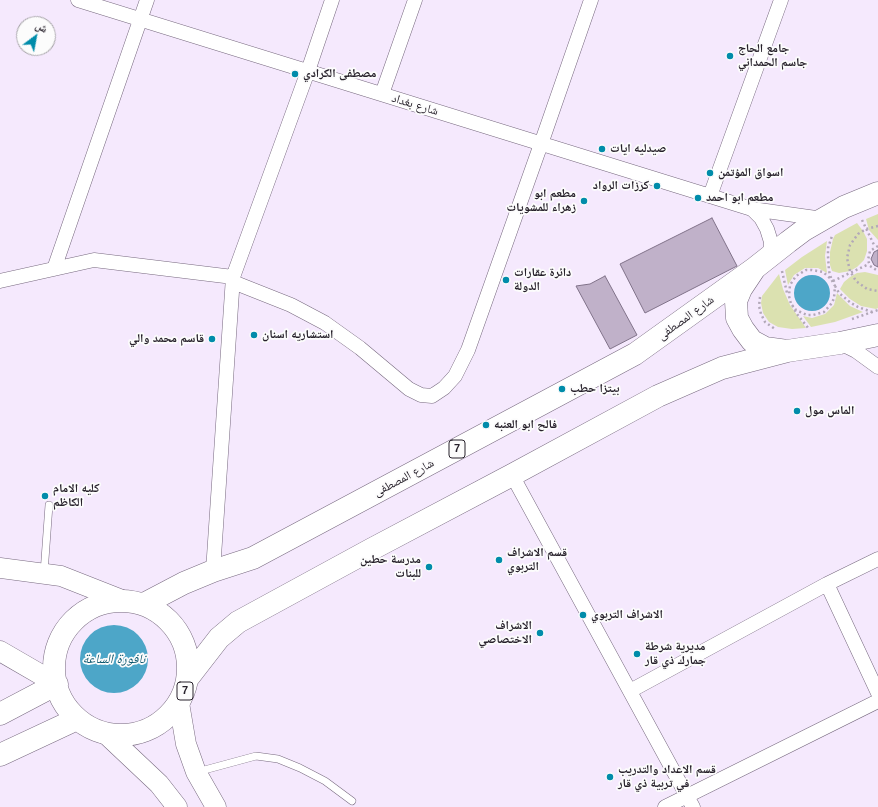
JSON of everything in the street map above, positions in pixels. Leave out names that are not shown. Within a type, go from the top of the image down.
[{"type":"highway","name":"7","points":[[878,193],[844,207],[828,226],[804,230],[741,289],[736,301],[737,318],[743,330],[752,341],[765,348],[783,341],[840,343],[878,335]]},
{"type":"highway","name":"شارع المصطفى","points":[[144,604],[184,582],[253,558],[635,354],[768,265]]},
{"type":"highway","name":"7","points":[[188,678],[219,638],[238,622],[658,396],[783,341]]},
{"type":"highway","name":"7","points":[[122,600],[144,604],[164,616],[179,633],[187,655],[188,678],[185,691],[179,703],[168,716],[155,726],[134,734],[106,734],[90,728],[77,719],[64,704],[57,684],[53,665],[57,644],[67,626],[82,612],[101,603],[122,600]]},
{"type":"highway","points":[[0,714],[57,684]]},
{"type":"highway","points":[[0,754],[77,719]]},
{"type":"street","name":"شارع بغداد","points":[[78,0],[752,209],[828,226]]},
{"type":"street","points":[[54,269],[147,0]]},
{"type":"street","points":[[213,571],[233,280],[332,0]]},
{"type":"street","points":[[382,94],[415,0]]},
{"type":"street","points":[[0,281],[94,260],[233,280],[291,305],[325,323],[360,348],[409,389],[421,395],[432,396],[444,388],[455,376],[468,350],[591,0]]},
{"type":"street","points":[[710,196],[781,0]]},
{"type":"street","points":[[752,209],[761,218],[767,229],[771,242],[768,265]]},
{"type":"street","points":[[840,343],[856,351],[878,367]]},
{"type":"street","points":[[512,475],[690,801]]},
{"type":"street","points":[[630,691],[828,584],[878,559]]},
{"type":"street","points":[[0,568],[61,576],[122,600]]},
{"type":"street","points":[[828,584],[878,693]]},
{"type":"street","points":[[0,651],[57,684]]},
{"type":"street","points":[[665,807],[690,801],[878,701]]},
{"type":"street","points":[[179,703],[186,744],[196,772],[216,807]]},
{"type":"street","points":[[106,734],[159,784],[177,807]]},
{"type":"lane","points":[[44,573],[49,505]]},
{"type":"lane","points":[[196,772],[256,756],[278,759],[325,781],[352,801]]},
{"type":"path","points":[[828,226],[829,271],[835,286],[851,303],[872,312]]},
{"type":"path","points":[[878,226],[866,229],[858,234],[850,245],[847,258],[851,273],[856,281],[873,291],[878,291]]},
{"type":"path","points":[[866,229],[877,247],[869,254],[869,264],[873,269],[878,271]]},
{"type":"path","points":[[832,280],[869,264]]},
{"type":"path","points":[[768,265],[782,268],[792,305],[809,329],[804,330]]},
{"type":"path","points":[[789,296],[789,291],[793,280],[796,276],[806,270],[823,272],[832,280]]},
{"type":"path","points":[[792,305],[796,310],[807,315],[824,312],[832,303],[835,286]]},
{"type":"path","points":[[762,293],[759,306],[763,318],[783,341]]},
{"type":"green space","points":[[878,214],[878,240],[869,230],[866,219]]},
{"type":"green space","points":[[857,223],[867,239],[867,251],[864,260],[850,271],[839,273],[832,271],[830,265],[830,252],[835,235]]},
{"type":"green space","points":[[827,241],[825,256],[827,273],[818,268],[805,268],[794,275],[788,285],[785,270]]},
{"type":"green space","points":[[865,272],[878,275],[878,308],[876,309],[861,306],[850,299],[840,289],[844,282],[850,277],[857,273]]},
{"type":"green space","points":[[779,274],[783,289],[790,305],[806,328],[792,329],[778,327],[769,322],[763,313],[761,303],[762,296]]},
{"type":"green space","points":[[837,293],[850,306],[863,312],[835,322],[811,327],[803,316],[812,318],[825,314],[834,305]]},
{"type":"water","points":[[812,275],[825,280],[830,293],[825,306],[812,311],[799,306],[794,293],[799,280]]},
{"type":"water","name":"نافورة الساعة","points":[[114,625],[127,628],[138,635],[145,646],[148,659],[145,672],[138,683],[127,690],[114,693],[101,690],[90,683],[83,672],[80,659],[83,646],[90,635],[101,628]]},
{"type":"building","points":[[712,218],[737,266],[645,313],[620,264]]},
{"type":"building","points":[[878,250],[878,267],[874,265],[871,259],[874,252]]},
{"type":"building","points":[[605,276],[637,335],[610,349],[576,286],[590,284]]},
{"type":"place","name":"جامع الحاج جاسم الحمداني","points":[[730,56]]},
{"type":"place","name":"مصطفى الكرادي","points":[[295,74]]},
{"type":"place","name":"صيدليه ايات","points":[[602,149]]},
{"type":"place","name":"اسواق المؤتمن","points":[[710,173]]},
{"type":"place","name":"كرزات الرواد","points":[[657,186]]},
{"type":"place","name":"مطعم ابو احمد","points":[[698,198]]},
{"type":"place","name":"مطعم ابو زهراء للمشويات","points":[[584,201]]},
{"type":"place","name":"دائرة عقارات الدولة","points":[[506,280]]},
{"type":"place","name":"استشاريه اسنان","points":[[254,335]]},
{"type":"place","name":"قاسم محمد والي","points":[[212,339]]},
{"type":"place","name":"بيتزا حطب","points":[[562,389]]},
{"type":"place","name":"الماس مول","points":[[797,411]]},
{"type":"place","name":"فالح ابو العنبه","points":[[486,425]]},
{"type":"place","name":"كليه الامام الكاظم","points":[[45,496]]},
{"type":"place","name":"قسم الاشراف التربوي","points":[[499,560]]},
{"type":"place","name":"مدرسة حطين للبنات","points":[[429,567]]},
{"type":"place","name":"الاشراف التربوي","points":[[583,615]]},
{"type":"place","name":"الاشراف الاختصاصي","points":[[540,633]]},
{"type":"place","name":"مديرية شرطة جمارك ذي قار","points":[[637,654]]},
{"type":"place","name":"قسم الاعداد والتدريب في تربية ذي قار","points":[[610,777]]}]
